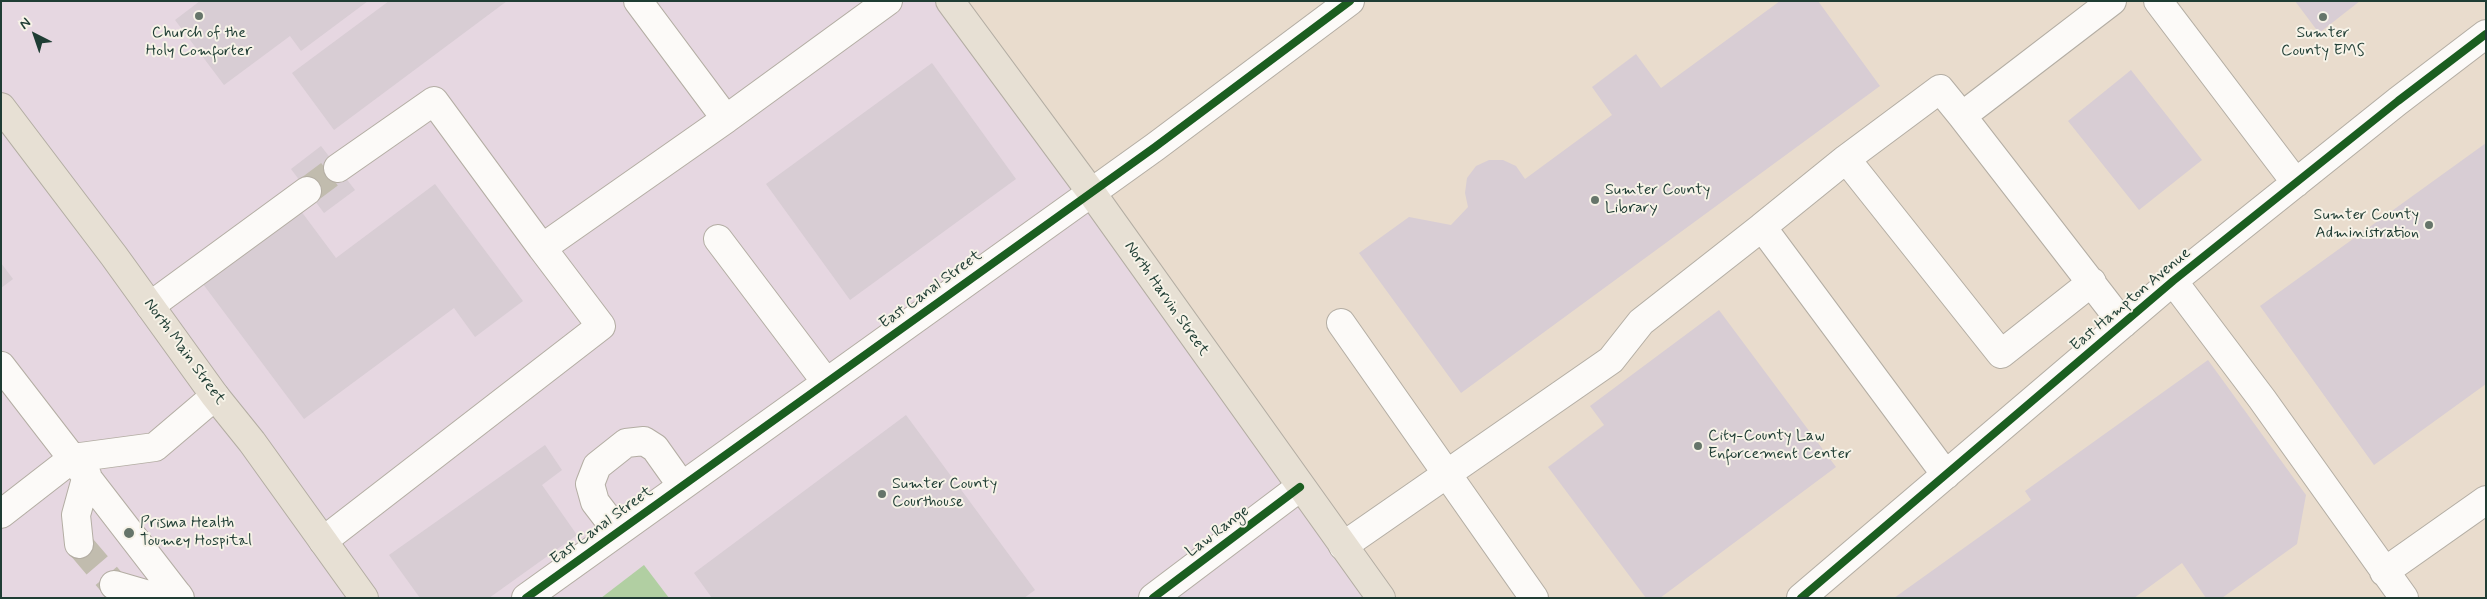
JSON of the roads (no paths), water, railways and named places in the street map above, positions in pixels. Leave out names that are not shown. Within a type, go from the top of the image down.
[{"type":"main road","name":"North Harvin Street","points":[[950,1],[1091,192],[1381,598]]},
{"type":"main road","name":"North Main Street","points":[[1,107],[215,396],[252,442],[364,598]]},
{"type":"street","points":[[638,1],[726,118]]},
{"type":"street","points":[[542,248],[888,1]]},
{"type":"street","name":"East Canal Street","points":[[526,598],[1091,192],[1350,1]]},
{"type":"street","points":[[1962,116],[2112,1]]},
{"type":"street","points":[[2158,1],[2296,183]]},
{"type":"street","name":"East Hampton Avenue","points":[[1801,598],[2174,282],[2296,183],[2485,35]]},
{"type":"street","points":[[1343,546],[1611,360],[1641,322],[1846,159],[1940,89],[2123,324]]},
{"type":"street","points":[[323,541],[601,326],[434,101],[338,168]]},
{"type":"street","points":[[1846,159],[2001,354],[2092,282]]},
{"type":"street","points":[[150,306],[308,191]]},
{"type":"street","points":[[1762,227],[1946,475]]},
{"type":"street","points":[[718,238],[826,382]]},
{"type":"street","points":[[2174,282],[2262,399],[2404,598]]},
{"type":"street","points":[[1341,323],[1534,598]]},
{"type":"street","points":[[1,366],[179,596]]},
{"type":"street","points":[[1,514],[80,466],[155,447],[215,396]]},
{"type":"street","points":[[618,532],[595,502],[590,484],[597,466],[626,443],[644,441],[655,448],[682,486]]},
{"type":"street","points":[[79,544],[76,515],[80,466]]},
{"type":"street","name":"Law Range","points":[[1153,598],[1300,487]]},
{"type":"street","points":[[2384,572],[2486,500]]},
{"type":"street","points":[[114,585],[145,594],[179,596]]},
{"type":"tunnel","points":[[307,191],[338,168]]},
{"type":"tunnel","points":[[79,544],[114,585]]},
{"type":"place","name":"Church of the Holy Comforter","points":[[199,16]]},
{"type":"place","name":"Sumter County EMS","points":[[2323,17]]},
{"type":"place","name":"Sumter County Library","points":[[1595,200]]},
{"type":"place","name":"Sumter County Administration","points":[[2429,225]]},
{"type":"place","name":"City-County Law Enforcement Center","points":[[1698,446]]},
{"type":"place","name":"Sumter County Courthouse","points":[[882,494]]},
{"type":"place","name":"Prisma Health Toumey Hospital","points":[[129,533]]}]
